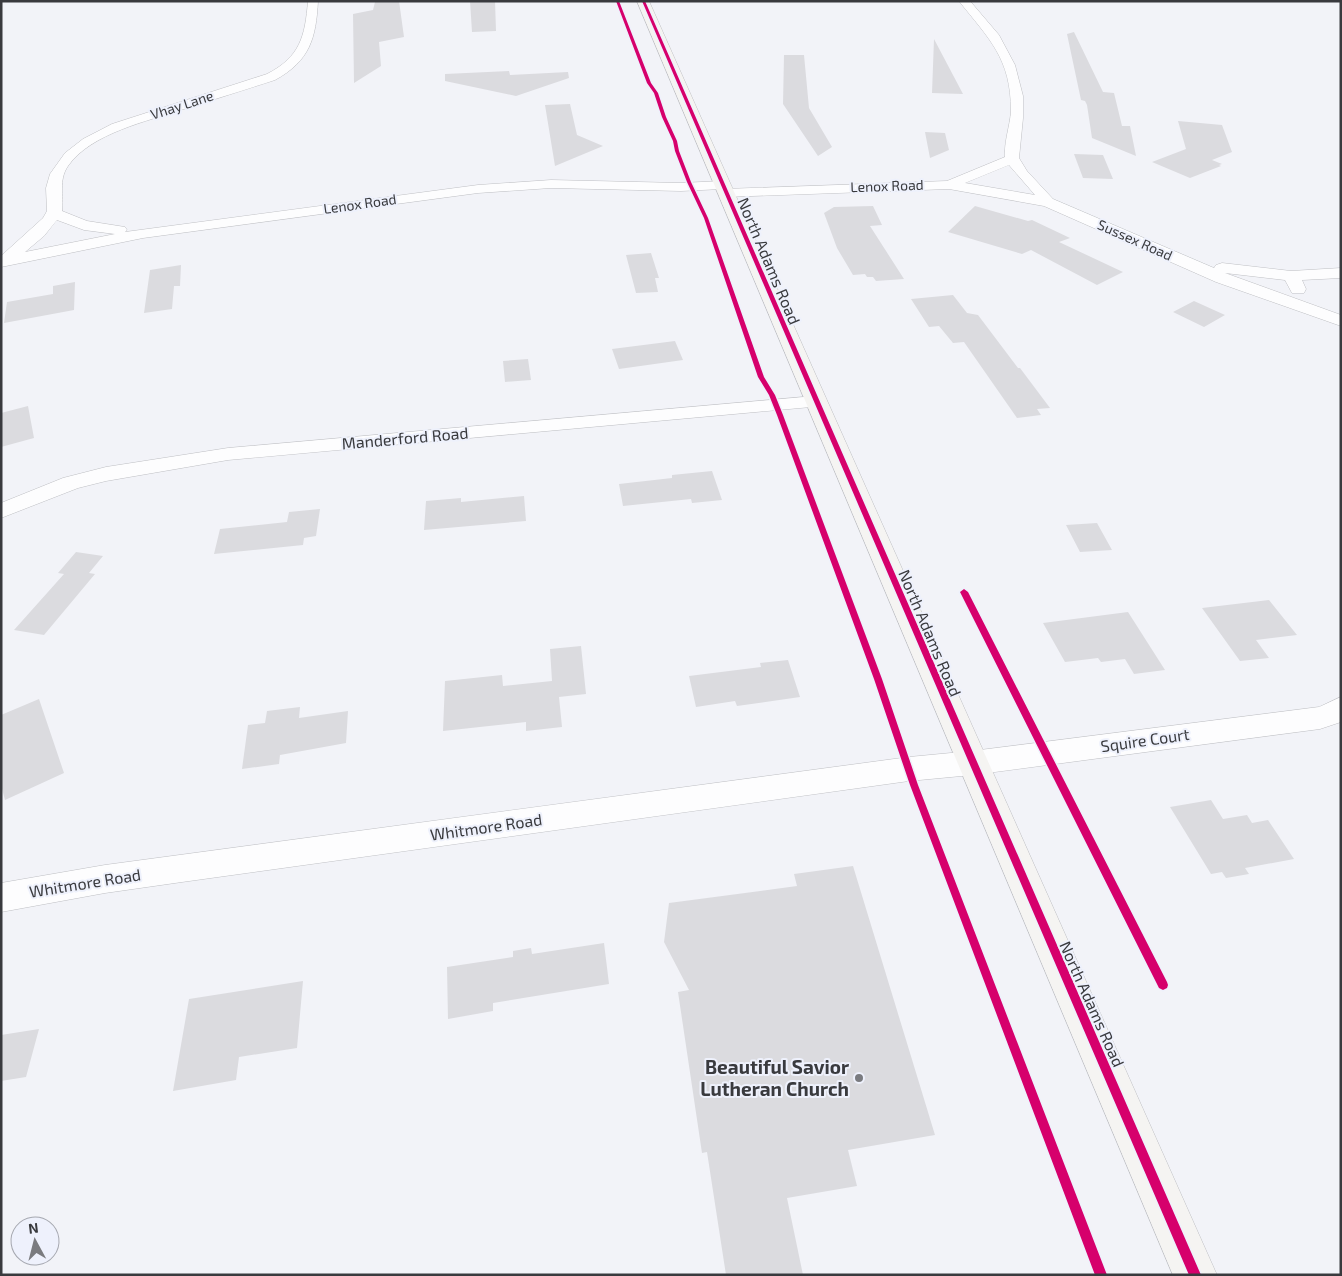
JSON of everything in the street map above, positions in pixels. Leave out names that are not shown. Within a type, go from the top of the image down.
[{"type":"street","name":"Vhay Lane","points":[[54,213],[54,184],[56,177],[69,158],[90,140],[138,119],[271,77],[292,65],[300,57],[306,43],[313,1]]},
{"type":"street","name":"North Adams Road","points":[[643,1],[815,402],[1195,1275]]},
{"type":"street","points":[[949,185],[1012,158],[1017,107],[1012,73],[1006,55],[996,38],[964,1]]},
{"type":"street","name":"Sussex Road","points":[[1012,158],[1018,168],[1041,191],[1048,202],[1191,265],[1341,321]]},
{"type":"street","name":"Lenox Road","points":[[3,262],[143,233],[501,187],[576,184],[724,189],[949,185],[1048,202]]},
{"type":"street","points":[[3,262],[45,225],[54,213],[84,225],[143,233]]},
{"type":"street","points":[[1191,265],[1291,276],[1341,273]]},
{"type":"street","points":[[1291,276],[1307,309]]},
{"type":"street","name":"Manderford Road","points":[[1,511],[71,483],[106,474],[228,454],[815,402]]},
{"type":"street","name":"Squire Court","points":[[972,763],[1334,716]]},
{"type":"street","name":"Whitmore Road","points":[[1,898],[106,879],[909,769],[972,763]]},
{"type":"building","points":[[399,1],[404,37],[379,42],[381,66],[354,83],[353,14],[373,10],[375,2]]},
{"type":"building","points":[[470,1],[495,1],[496,31],[472,32]]},
{"type":"building","points":[[1074,32],[1103,92],[1114,93],[1122,126],[1130,126],[1136,156],[1092,138],[1087,105],[1085,101],[1081,100],[1067,34]]},
{"type":"building","points":[[934,39],[963,94],[932,93]]},
{"type":"building","points":[[784,55],[804,55],[809,108],[832,147],[818,156],[783,104]]},
{"type":"building","points":[[509,71],[510,75],[568,72],[569,78],[516,96],[445,81],[445,74]]},
{"type":"building","points":[[570,104],[577,135],[603,146],[555,166],[545,105]]},
{"type":"building","points":[[1178,121],[1222,125],[1232,152],[1212,160],[1222,164],[1219,165],[1221,166],[1190,178],[1152,162],[1186,149]]},
{"type":"building","points":[[925,132],[945,133],[949,150],[930,158]]},
{"type":"building","points":[[1074,154],[1103,155],[1113,179],[1083,178]]},
{"type":"building","points":[[873,206],[882,225],[870,226],[904,279],[876,281],[873,277],[867,277],[865,274],[853,275],[837,248],[824,213],[834,207]]},
{"type":"building","points":[[975,206],[1028,221],[1032,220],[1070,238],[1059,242],[1123,272],[1097,285],[1031,250],[1022,254],[948,232]]},
{"type":"building","points":[[651,253],[659,278],[655,278],[658,292],[636,293],[626,255]]},
{"type":"building","points":[[181,265],[180,286],[174,286],[172,309],[144,313],[150,270]]},
{"type":"building","points":[[75,282],[74,310],[4,323],[7,302],[53,294],[53,286]]},
{"type":"building","points":[[953,295],[967,313],[978,315],[1050,408],[1037,409],[1041,415],[1017,418],[964,342],[953,343],[939,326],[929,327],[911,299]]},
{"type":"building","points":[[1194,301],[1225,315],[1204,327],[1173,312]]},
{"type":"building","points":[[675,341],[683,360],[619,369],[612,349]]},
{"type":"building","points":[[528,359],[531,380],[505,382],[503,361]]},
{"type":"building","points":[[28,406],[34,438],[1,447],[1,413]]},
{"type":"building","points":[[712,471],[722,500],[692,503],[691,499],[623,506],[619,484],[672,478],[672,475]]},
{"type":"building","points":[[524,496],[526,521],[424,530],[426,501],[461,498],[461,502]]},
{"type":"building","points":[[320,509],[316,536],[304,538],[303,545],[214,554],[220,529],[287,522],[289,512]]},
{"type":"building","points":[[1097,523],[1112,550],[1080,552],[1066,525]]},
{"type":"building","points":[[76,552],[103,556],[89,573],[95,574],[44,635],[14,630],[64,574],[58,573]]},
{"type":"building","points":[[1269,600],[1297,635],[1256,640],[1269,658],[1240,661],[1202,608]]},
{"type":"building","points":[[1128,612],[1165,670],[1134,674],[1125,659],[1101,662],[1098,658],[1065,662],[1043,623]]},
{"type":"building","points":[[581,646],[586,694],[559,697],[562,727],[526,731],[526,722],[443,731],[445,681],[502,675],[503,686],[552,681],[550,649]]},
{"type":"building","points":[[788,660],[800,697],[737,706],[735,701],[696,707],[689,676],[761,667],[760,663]]},
{"type":"building","points":[[39,699],[64,773],[5,800],[1,785],[1,715]]},
{"type":"building","points":[[300,707],[299,718],[348,711],[346,743],[280,755],[279,764],[242,769],[248,725],[265,723],[267,711]]},
{"type":"building","points":[[1211,800],[1223,819],[1247,815],[1252,823],[1268,820],[1294,859],[1245,868],[1249,874],[1226,878],[1222,872],[1211,874],[1170,807]]},
{"type":"building","name":"Beautiful Savior Lutheran Church","points":[[853,866],[935,1135],[848,1150],[857,1186],[787,1198],[803,1275],[726,1275],[707,1152],[702,1153],[678,992],[689,990],[664,942],[669,903],[797,886],[794,874]]},
{"type":"building","points":[[604,943],[609,984],[493,1003],[493,1011],[448,1019],[447,967],[513,957],[513,951],[531,948],[532,954]]},
{"type":"building","points":[[303,981],[297,1048],[239,1057],[236,1080],[173,1091],[189,999]]},
{"type":"building","points":[[39,1029],[26,1077],[1,1081],[1,1035]]},
{"type":"cycle path","points":[[617,1],[649,83],[656,93],[689,182],[706,218],[761,377],[772,395],[780,415],[878,679],[914,785],[1101,1275]]},
{"type":"cycle path","points":[[643,1],[1195,1275]]},
{"type":"cycle path","points":[[964,592],[1163,985]]},
{"type":"place","name":"Beautiful Savior Lutheran Church","points":[[859,1078]]}]
